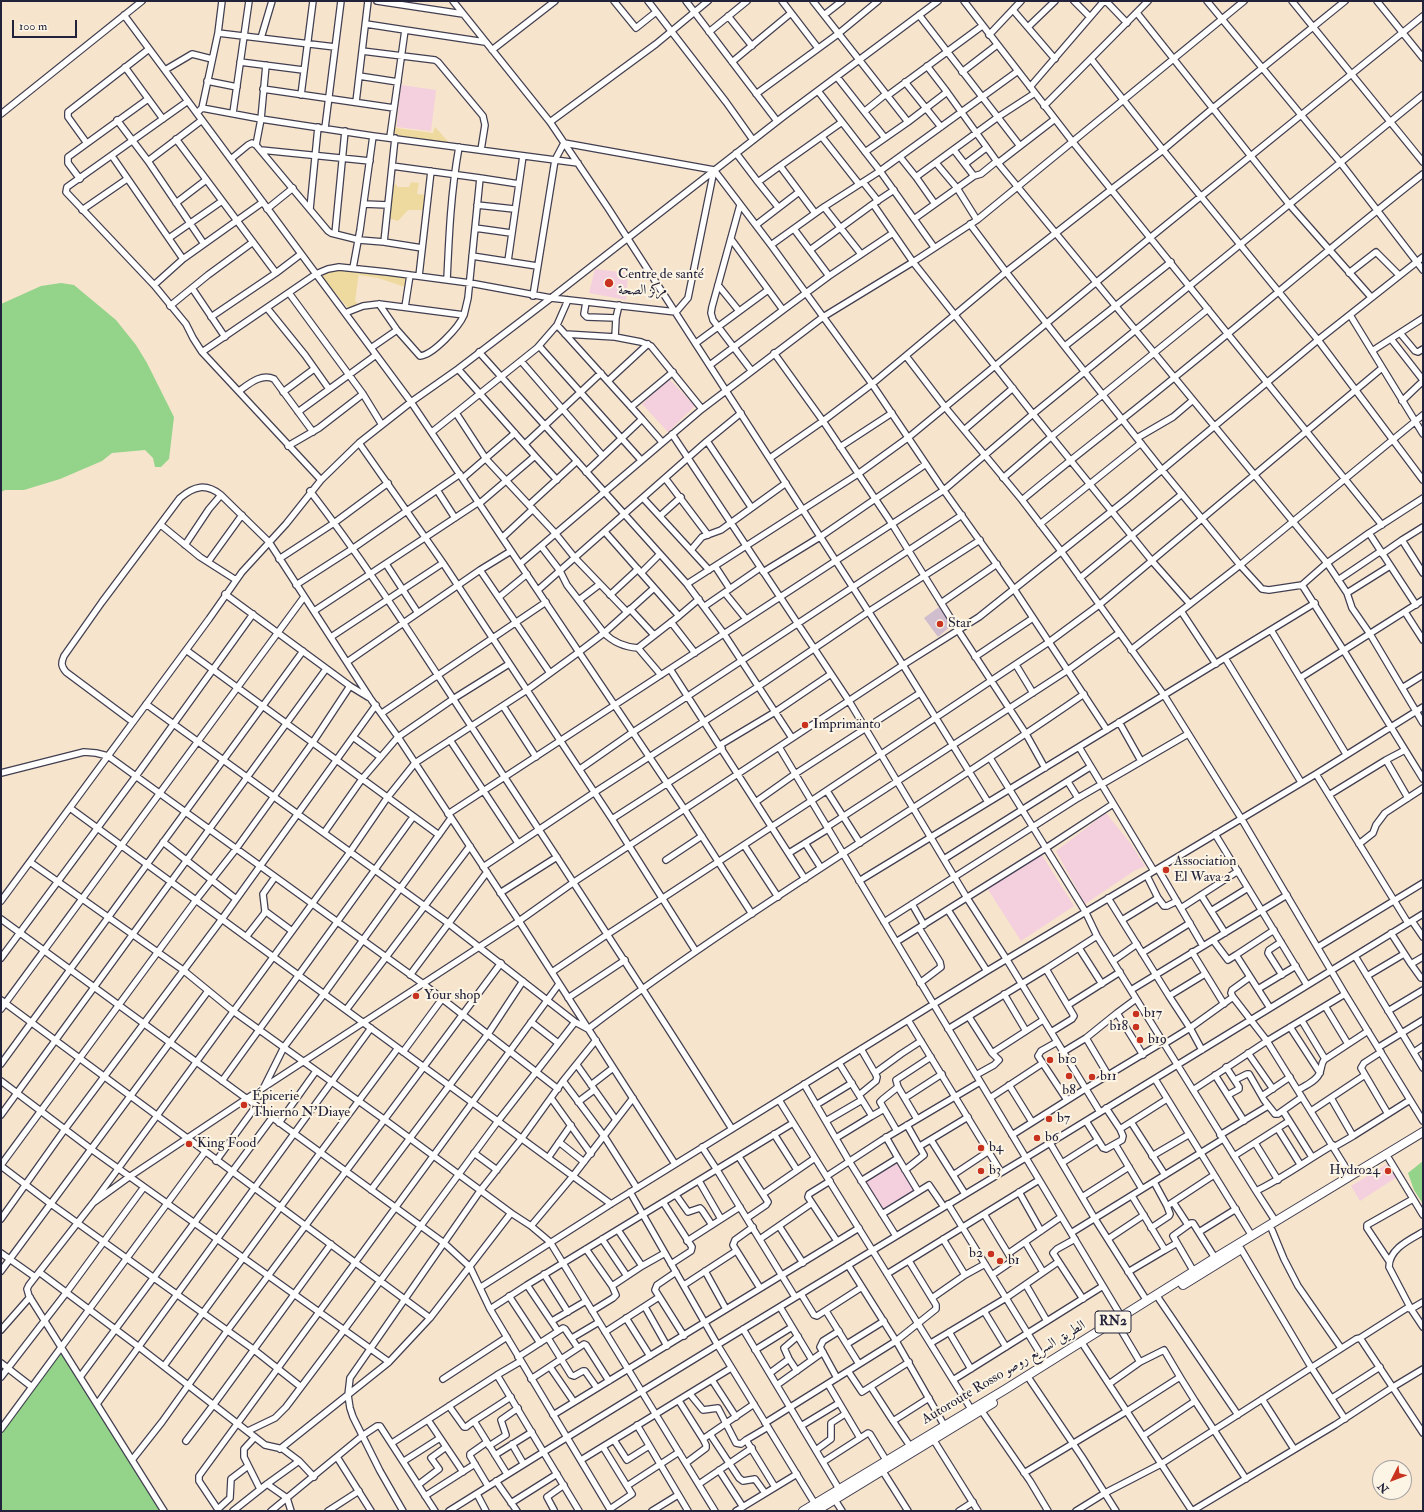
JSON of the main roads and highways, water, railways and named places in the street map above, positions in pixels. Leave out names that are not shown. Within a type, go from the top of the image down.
[{"type":"highway","name":"Autoroute Rosso الطريق السريع روصو","points":[[803,1511],[835,1500],[1084,1346],[1147,1301],[1215,1258],[1423,1132]]},
{"type":"highway","name":"Autoroute Rosso الطريق السريع روصو","points":[[816,1507],[839,1489],[886,1460],[1046,1364],[1159,1299],[1423,1139]]},
{"type":"place","name":"Centre de santé مركز الصحة","points":[[609,283]]},
{"type":"place","name":"Star","points":[[940,624]]},
{"type":"place","name":"Imprimänto","points":[[805,725]]},
{"type":"place","name":"Association El Wava 2","points":[[1166,870]]},
{"type":"place","name":"Your shop","points":[[416,996]]},
{"type":"place","name":"b17","points":[[1136,1014]]},
{"type":"place","name":"b18","points":[[1136,1027]]},
{"type":"place","name":"b19","points":[[1140,1040]]},
{"type":"place","name":"b10","points":[[1050,1060]]},
{"type":"place","name":"b8","points":[[1069,1076]]},
{"type":"place","name":"b11","points":[[1092,1077]]},
{"type":"place","name":"Épicerie Thierno N'Diaye","points":[[244,1105]]},
{"type":"place","name":"b7","points":[[1049,1119]]},
{"type":"place","name":"b6","points":[[1037,1138]]},
{"type":"place","name":"King Food","points":[[189,1144]]},
{"type":"place","name":"b4","points":[[981,1148]]},
{"type":"place","name":"b3","points":[[981,1171]]},
{"type":"place","name":"Hydro24","points":[[1388,1171]]},
{"type":"place","name":"b2","points":[[991,1254]]},
{"type":"place","name":"b1","points":[[1000,1261]]}]
